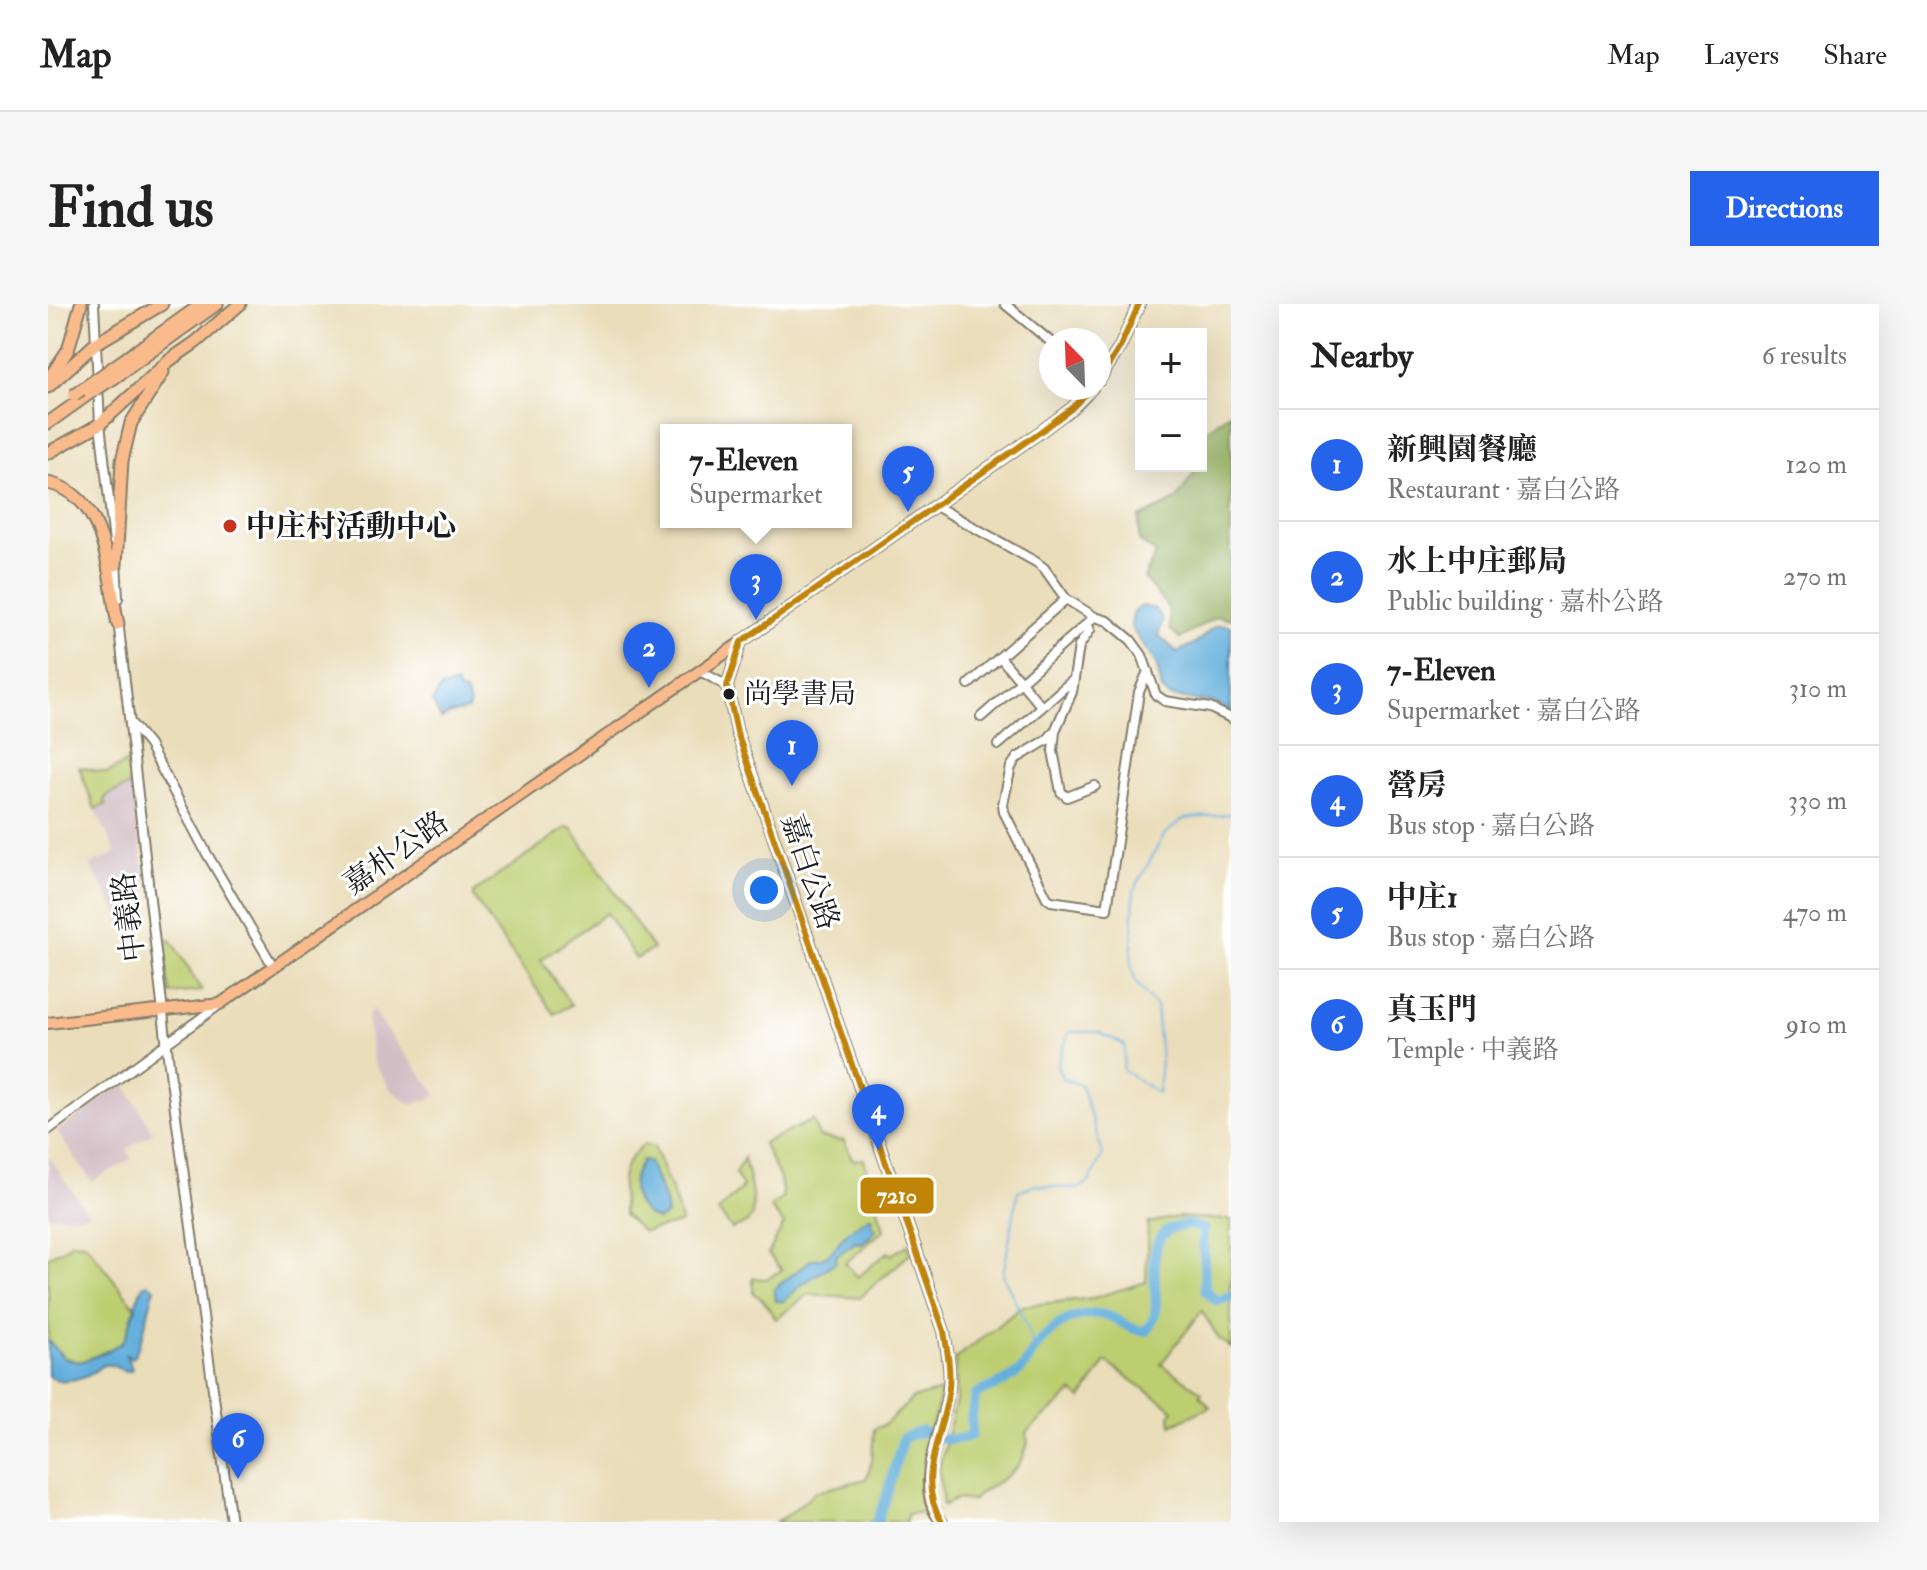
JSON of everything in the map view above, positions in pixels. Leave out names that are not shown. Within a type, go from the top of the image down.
[{"type":"highway","points":[[48,380],[68,350],[81,304]]},
{"type":"highway","points":[[48,387],[95,344],[162,304]]},
{"type":"highway","points":[[48,423],[202,304]]},
{"type":"highway","points":[[48,414],[217,304]]},
{"type":"highway","points":[[48,453],[100,424],[170,360],[240,304]]},
{"type":"highway","points":[[116,565],[122,461],[131,423],[170,360]]},
{"type":"highway","points":[[48,483],[79,498],[98,527],[118,624]]},
{"type":"main road","points":[[1111,361],[1139,304]]},
{"type":"main road","points":[[741,642],[1040,432],[1080,400]]},
{"type":"main road","name":"嘉朴公路","points":[[48,1023],[220,1004],[741,642]]},
{"type":"main road","name":"嘉白公路","points":[[741,642],[727,686],[737,732],[944,1331],[950,1373],[949,1393],[929,1479],[933,1509],[942,1522]]},
{"type":"street","name":"中義路","points":[[94,304],[100,424],[116,565],[118,624],[167,1042],[231,1522]]},
{"type":"street","points":[[1005,304],[1039,332]]},
{"type":"street","points":[[934,505],[1036,562],[1044,568],[1066,599],[1091,620],[1108,621],[1131,640],[1142,655],[1156,695],[1165,701],[1210,708],[1231,718]]},
{"type":"street","points":[[969,684],[1066,599]]},
{"type":"street","points":[[1091,620],[1090,630],[1079,646],[1072,692],[1055,731],[1053,751],[1061,792],[1067,797],[1095,786]]},
{"type":"street","points":[[981,717],[1091,620]]},
{"type":"street","points":[[1000,657],[1041,706]]},
{"type":"street","points":[[700,671],[727,686]]},
{"type":"street","points":[[1055,731],[1047,740],[1017,758],[1011,767],[1004,812],[1047,898],[1107,909],[1139,692],[1148,671]]},
{"type":"street","points":[[998,745],[1073,680]]},
{"type":"street","points":[[129,720],[149,745],[207,854],[273,966]]},
{"type":"street","points":[[48,1130],[220,1004]]},
{"type":"shaded area","points":[[132,785],[151,921],[128,930],[90,865],[116,853],[95,809],[105,805],[107,795]]},
{"type":"shaded area","points":[[372,1009],[438,1095],[412,1105],[391,1090],[373,1061],[367,1017]]},
{"type":"shaded area","points":[[123,1081],[153,1133],[127,1149],[132,1158],[92,1182],[57,1132]]},
{"type":"shaded area","points":[[48,1156],[89,1215],[48,1216]]},
{"type":"green space","points":[[1231,412],[1231,619],[1217,616],[1180,639],[1170,629],[1168,608],[1144,578],[1156,553],[1139,541],[1139,518],[1176,500],[1194,472],[1207,472],[1207,430]]},
{"type":"green space","points":[[130,761],[132,785],[108,795],[104,800],[106,805],[95,809],[79,767],[107,773]]},
{"type":"green space","points":[[567,827],[572,829],[653,949],[636,959],[606,913],[541,960],[571,1005],[554,1014],[473,893]]},
{"type":"green space","points":[[163,940],[171,940],[202,991],[170,994]]},
{"type":"green space","points":[[813,1120],[819,1137],[844,1141],[853,1160],[864,1159],[884,1230],[845,1263],[858,1277],[888,1252],[891,1255],[908,1245],[911,1253],[859,1298],[809,1294],[776,1319],[763,1300],[753,1293],[753,1278],[766,1279],[782,1270],[768,1254],[784,1224],[770,1207],[783,1198],[780,1179],[763,1143]]},
{"type":"green space","points":[[644,1144],[654,1146],[681,1223],[643,1232],[624,1215],[622,1184],[629,1160]]},
{"type":"green space","points":[[744,1158],[751,1190],[752,1214],[742,1226],[732,1229],[718,1211],[743,1187],[735,1173]]},
{"type":"green space","points":[[1177,1217],[1231,1220],[1231,1348],[1219,1339],[1202,1311],[1161,1364],[1202,1392],[1200,1395],[1210,1407],[1171,1425],[1170,1415],[1174,1410],[1106,1362],[1081,1399],[1073,1392],[1026,1433],[1028,1442],[1021,1462],[1009,1475],[972,1501],[956,1499],[943,1506],[939,1469],[957,1397],[955,1359],[1023,1306],[1093,1298],[1146,1282],[1148,1223]]},
{"type":"green space","points":[[71,1242],[85,1243],[136,1308],[121,1343],[79,1362],[64,1358],[48,1340],[48,1257]]},
{"type":"green space","points":[[942,1391],[926,1448],[921,1498],[936,1511],[907,1514],[906,1522],[775,1522],[815,1492],[866,1479],[872,1461],[874,1429],[886,1424],[913,1398]]},
{"type":"water","points":[[1142,606],[1155,609],[1163,621],[1158,635],[1177,652],[1197,642],[1214,627],[1231,626],[1231,713],[1215,703],[1171,697],[1162,690],[1157,665],[1131,627],[1133,613]]},
{"type":"water","points":[[456,684],[459,691],[465,692],[470,704],[468,710],[441,719],[432,702],[441,688]]},
{"type":"water","points":[[642,1160],[649,1162],[665,1201],[667,1215],[658,1220],[641,1210],[635,1198],[634,1178]]},
{"type":"water","points":[[869,1217],[873,1218],[872,1225],[876,1229],[871,1236],[836,1256],[836,1262],[804,1283],[784,1301],[776,1301],[774,1289],[812,1259],[830,1253],[848,1232]]},
{"type":"water","points":[[148,1284],[155,1288],[143,1333],[133,1358],[126,1355],[132,1369],[125,1371],[108,1364],[76,1379],[58,1380],[48,1376],[48,1340],[64,1358],[79,1362],[116,1346],[124,1340],[143,1286]]},
{"type":"waterway","points":[[1034,1349],[1027,1326],[1003,1275],[1018,1191],[1034,1185],[1078,1189],[1089,1182],[1103,1154],[1081,1085],[1063,1079],[1057,1065],[1069,1032],[1098,1032],[1125,1045],[1123,1070],[1158,1093],[1161,1059],[1156,1007],[1136,982],[1131,965],[1134,890],[1164,835],[1183,819],[1231,814]]},
{"type":"waterway","points":[[876,1522],[903,1438],[922,1431],[947,1439],[972,1435],[971,1419],[976,1394],[1020,1371],[1039,1343],[1058,1325],[1081,1315],[1100,1314],[1147,1331],[1155,1314],[1154,1266],[1158,1242],[1173,1228],[1192,1225],[1203,1229],[1205,1290],[1217,1301],[1231,1296]]},
{"type":"transit line","name":"7210","points":[[1111,361],[1139,304]]},
{"type":"transit line","name":"7210","points":[[942,1522],[934,1505],[931,1472],[949,1388],[944,1331],[737,732],[727,686],[741,642],[1040,432],[1080,400]]},
{"type":"place","name":"中庄1","points":[[908,512]]},
{"type":"place","name":"中庄村活動中心","points":[[230,526]]},
{"type":"place","name":"7-Eleven","points":[[756,620]]},
{"type":"place","name":"水上中庄郵局","points":[[649,688]]},
{"type":"place","name":"尚學書局","points":[[729,694]]},
{"type":"place","name":"新興園餐廳","points":[[792,786]]},
{"type":"place","name":"營房","points":[[878,1150]]},
{"type":"place","name":"真玉門","points":[[238,1479]]}]
